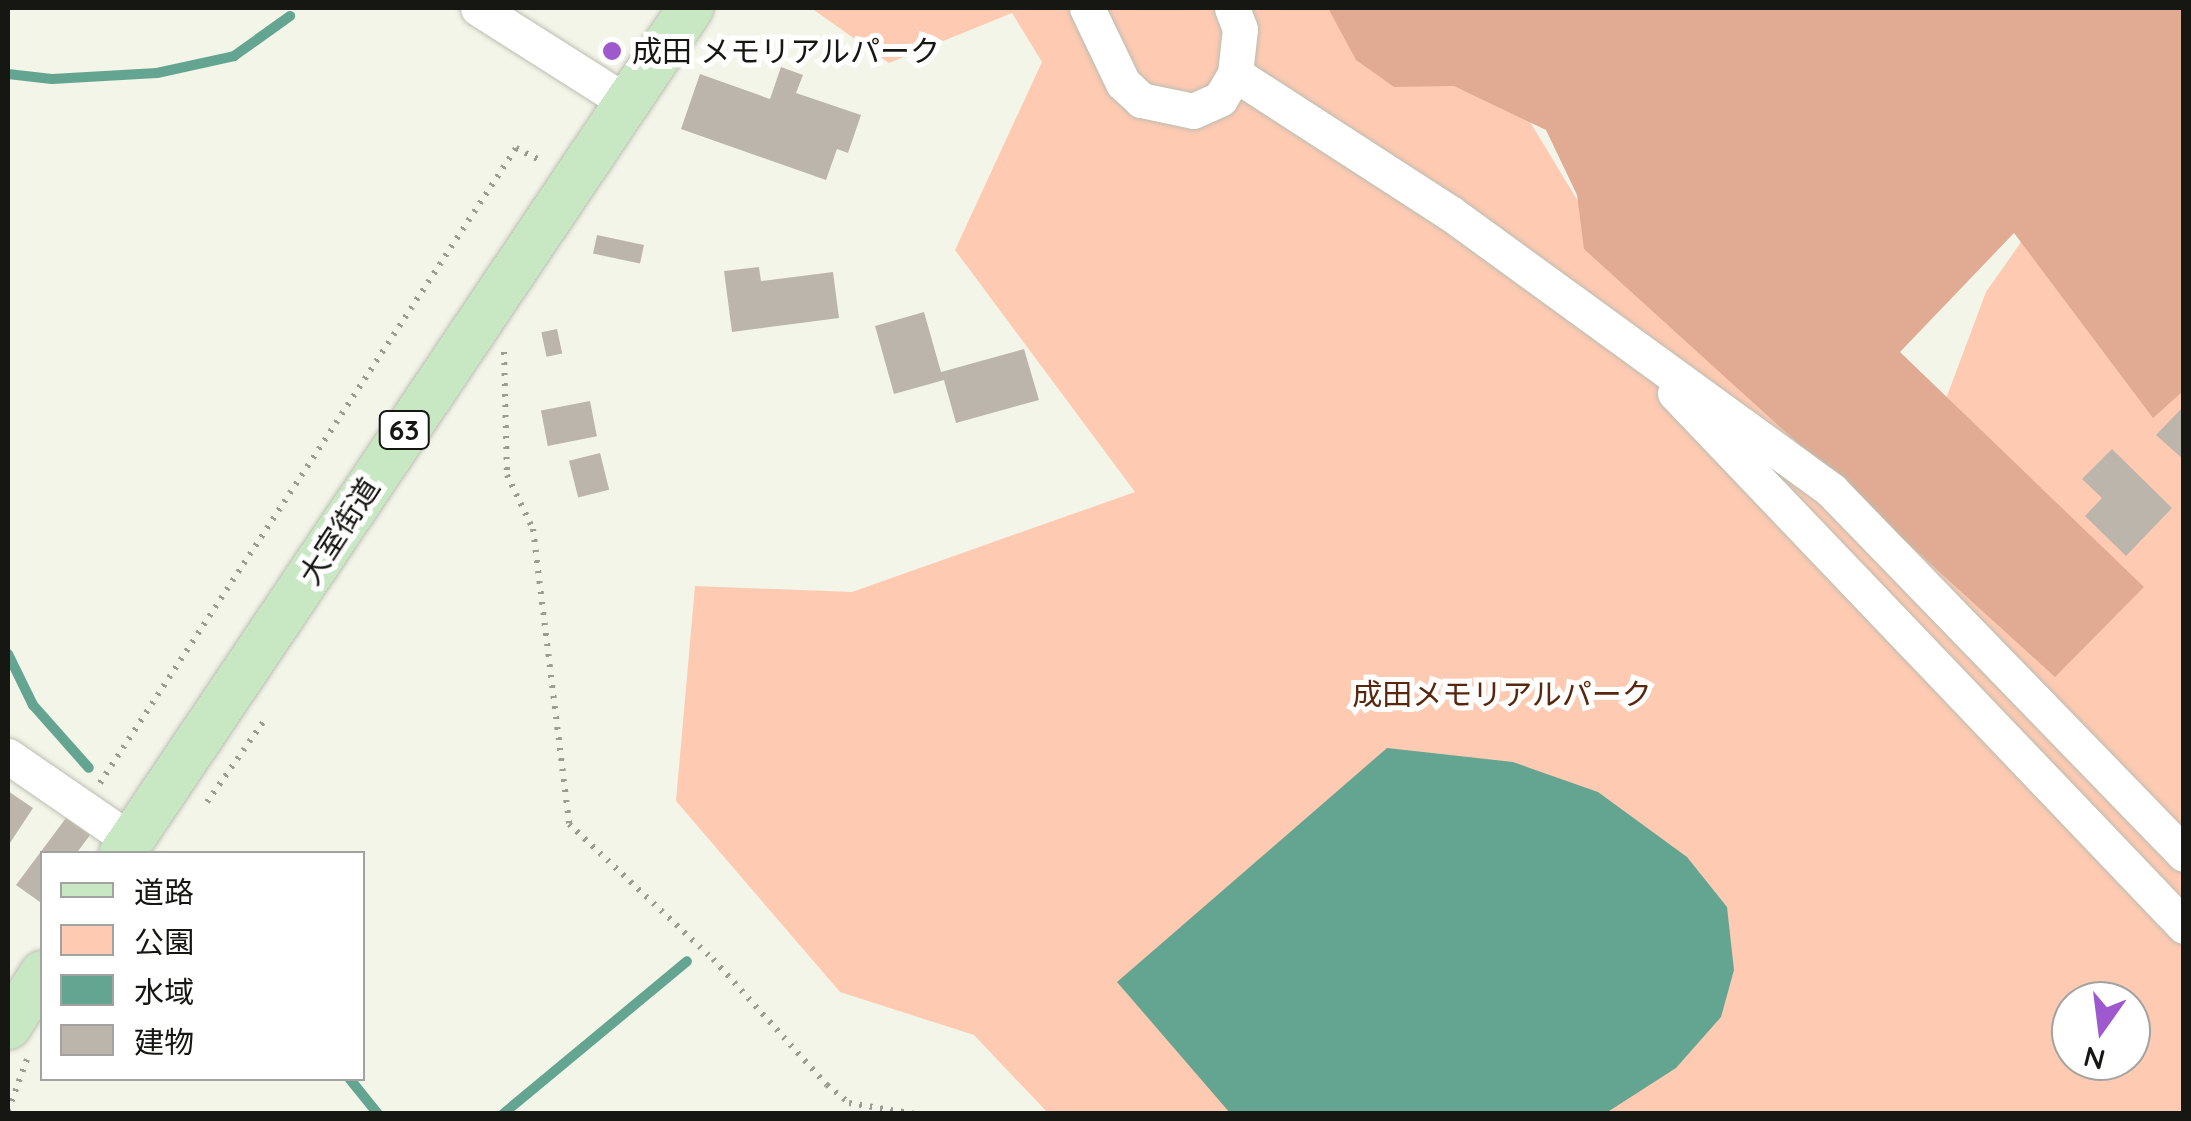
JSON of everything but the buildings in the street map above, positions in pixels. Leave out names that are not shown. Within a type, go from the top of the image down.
[{"type":"main road","name":"大室街道","points":[[126,847],[480,312],[690,8]]},
{"type":"main road","points":[[21,1038],[40,979]]},
{"type":"street","points":[[478,8],[626,102]]},
{"type":"street","points":[[1088,8],[1123,83],[1141,100],[1193,111],[1220,99],[1234,74],[1240,29],[1232,8]]},
{"type":"street","points":[[1234,74],[1624,336],[1831,490],[2184,854]]},
{"type":"street","points":[[1624,336],[1802,533],[2184,926]]},
{"type":"street","points":[[8,756],[83,808],[126,847]]},
{"type":"path","points":[[83,808],[516,148],[574,177]]},
{"type":"path","points":[[480,312],[506,354],[507,475],[532,530],[570,824],[713,959],[827,1086],[850,1103],[916,1114]]},
{"type":"path","points":[[202,810],[264,722]]},
{"type":"path","points":[[8,1112],[21,1038]]},
{"type":"green space","name":"成田メモリアルパーク","points":[[811,8],[1343,8],[1487,51],[1590,221],[1911,492],[1986,292],[2183,11],[2183,1113],[1048,1113],[974,1035],[840,992],[676,801],[695,586],[852,592],[1135,492],[955,250],[1042,62],[1012,13],[889,63]]},
{"type":"shaded area","points":[[1328,8],[2183,8],[2182,392],[2153,418],[2014,233],[1900,352],[2144,587],[2055,677],[1584,249],[1577,195],[1546,130],[1454,86],[1394,87],[1356,60]]},
{"type":"water","points":[[1387,748],[1513,762],[1598,792],[1687,857],[1727,907],[1734,970],[1721,1017],[1676,1068],[1606,1113],[1230,1113],[1117,982]]},
{"type":"waterway","points":[[8,74],[52,79],[157,73],[234,56],[290,16]]},
{"type":"waterway","points":[[8,654],[33,705],[89,768]]},
{"type":"waterway","points":[[503,1114],[687,961]]},
{"type":"waterway","points":[[351,1081],[378,1114]]},
{"type":"place","name":"成田 メモリアルパーク","points":[[612,51]]}]
